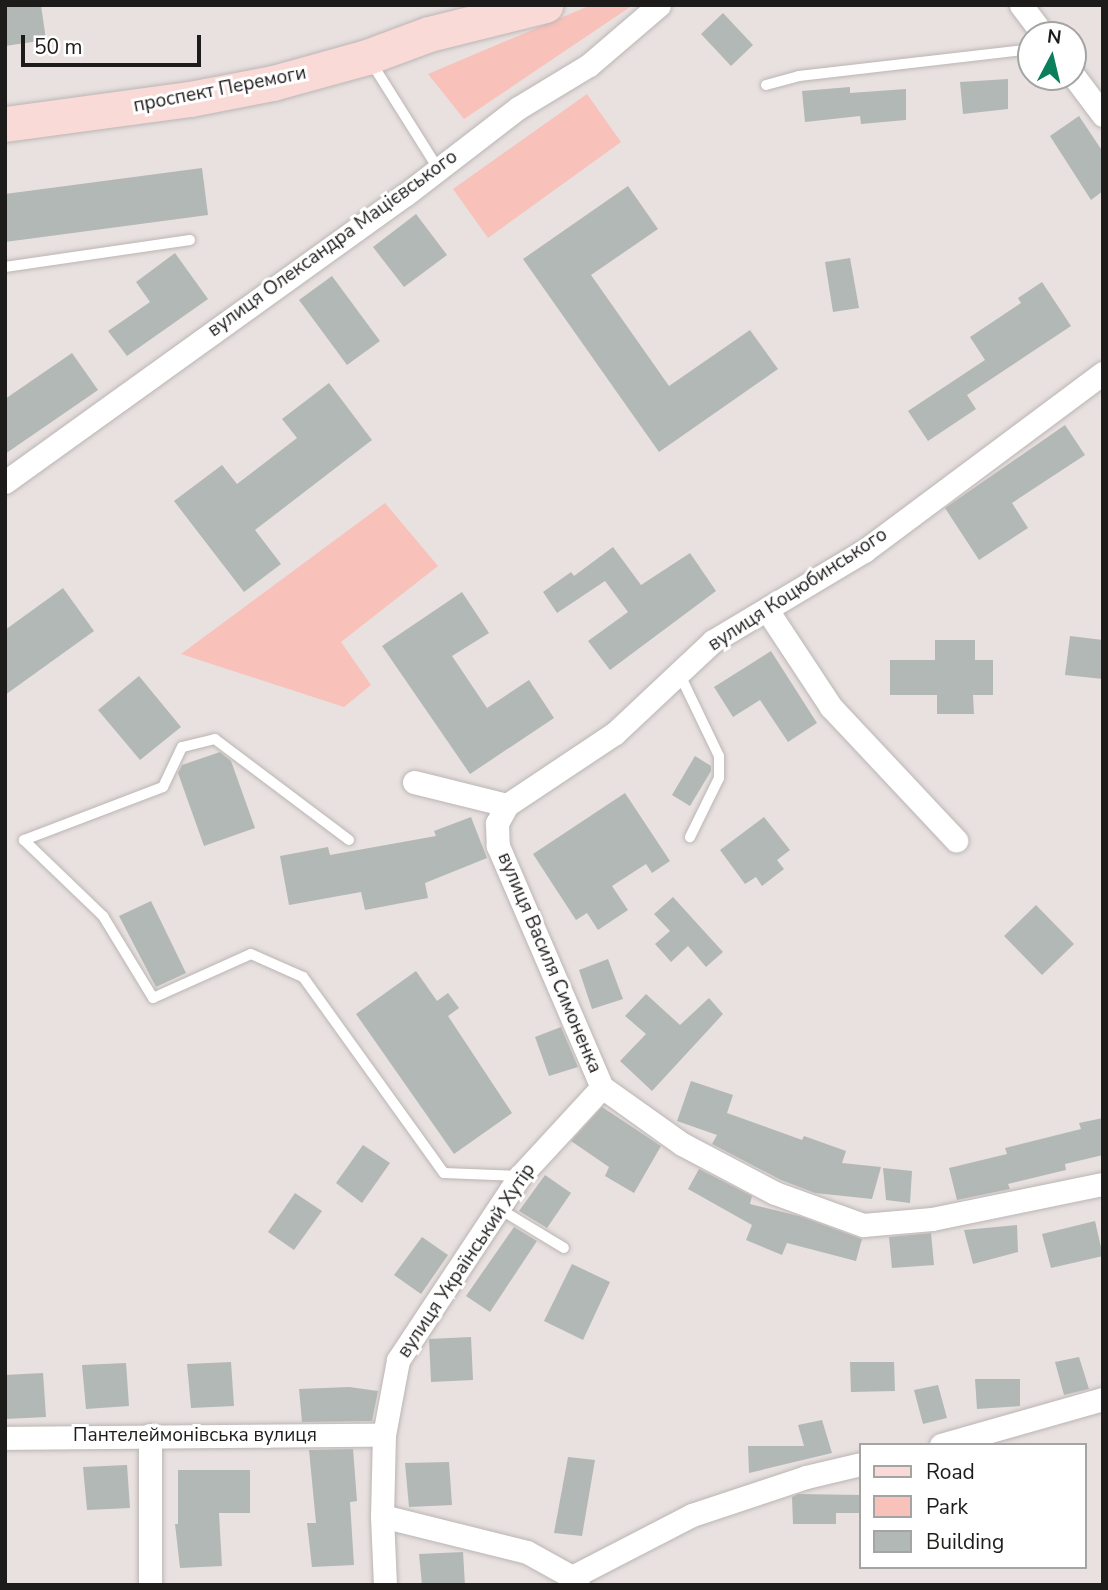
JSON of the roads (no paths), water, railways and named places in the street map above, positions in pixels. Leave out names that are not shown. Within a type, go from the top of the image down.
[{"type":"main road","name":"проспект Перемоги","points":[[5,124],[190,99],[273,83],[368,57],[429,34],[486,5]]},
{"type":"main road","name":"проспект Перемоги","points":[[429,34],[545,5]]},
{"type":"street","name":"вулиця Олександра Мацієвського","points":[[5,482],[439,170],[518,108],[589,65],[659,5]]},
{"type":"street","points":[[1021,5],[1033,21]]},
{"type":"street","points":[[1085,91],[1103,115]]},
{"type":"street","name":"вулиця Коцюбинського","points":[[507,805],[615,733],[713,640],[864,551],[1103,373]]},
{"type":"street","points":[[767,610],[831,707],[956,840]]},
{"type":"street","points":[[414,782],[507,805]]},
{"type":"street","name":"вулиця Василя Симоненка","points":[[507,805],[497,823],[498,846],[602,1087],[682,1144],[775,1193],[863,1225],[932,1219],[1103,1184]]},
{"type":"street","name":"вулиця Український Хутір","points":[[385,1585],[382,1516],[384,1435],[398,1360],[520,1177],[602,1087]]},
{"type":"street","points":[[948,1443],[1103,1399]]},
{"type":"street","name":"Пантелеймонівська вулиця","points":[[5,1438],[384,1435]]},
{"type":"street","points":[[150,1436],[150,1585]]},
{"type":"street","points":[[382,1516],[527,1552],[575,1581],[692,1515],[806,1477],[860,1464]]},
{"type":"lane","points":[[766,85],[799,76],[1017,50]]},
{"type":"lane","points":[[368,57],[439,170]]},
{"type":"lane","points":[[5,267],[190,240]]},
{"type":"lane","points":[[679,673],[719,756],[719,778],[690,837]]},
{"type":"lane","points":[[349,840],[215,739],[182,747],[163,787],[24,840],[103,916],[153,998],[251,954],[303,976],[444,1173],[520,1177]]},
{"type":"lane","points":[[498,1208],[564,1248]]}]
